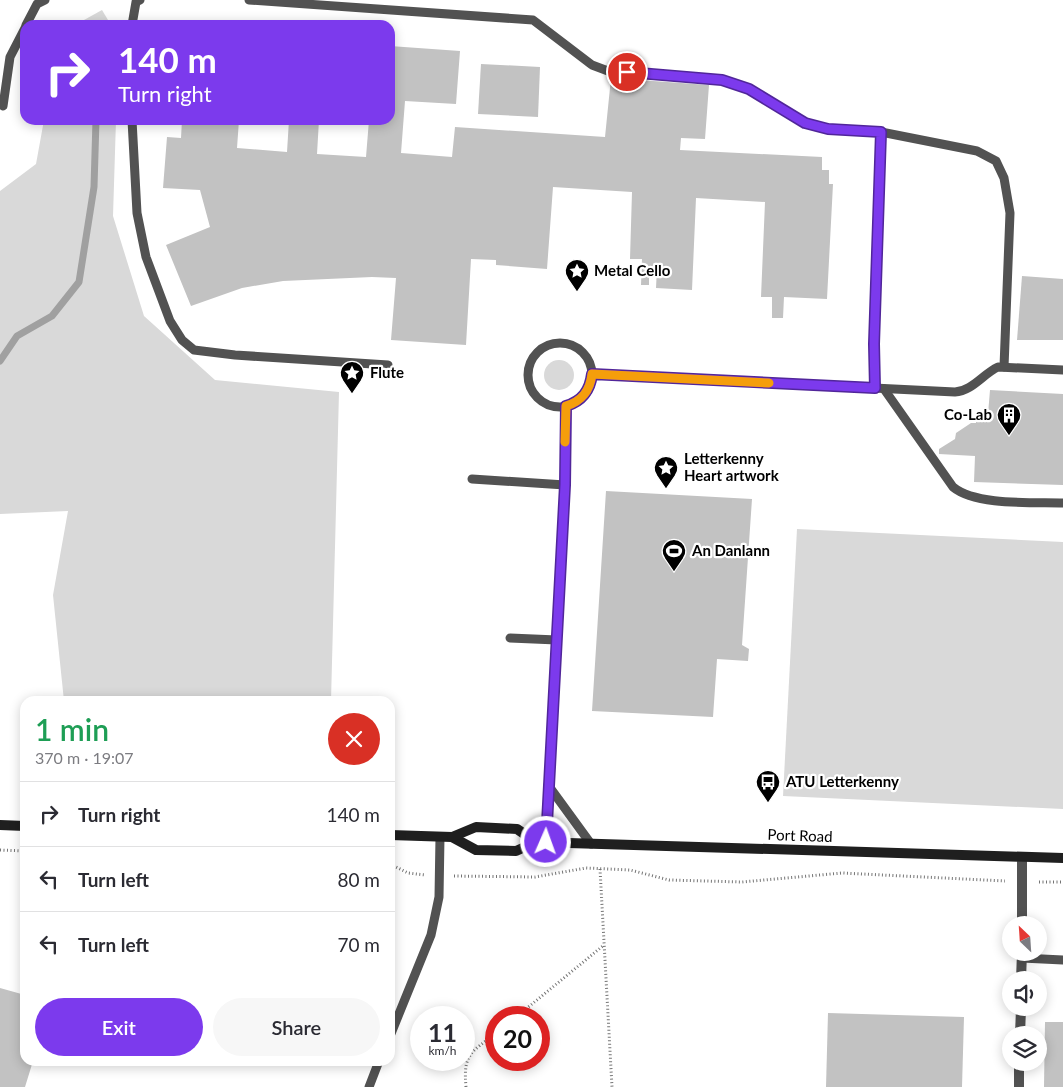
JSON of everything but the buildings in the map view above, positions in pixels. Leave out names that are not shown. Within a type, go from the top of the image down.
[{"type":"main road","points":[[0,825],[20,826]]},
{"type":"main road","name":"Port Road","points":[[395,835],[452,837],[476,827],[517,829],[541,842]]},
{"type":"main road","name":"Port Road","points":[[452,837],[476,850],[516,851],[541,842],[1063,858]]},
{"type":"street","points":[[1022,857],[1022,916]]},
{"type":"street","points":[[1019,1071],[1019,1087]]},
{"type":"lane","points":[[29,20],[37,4],[46,0]]},
{"type":"lane","points":[[249,0],[324,2],[533,20],[592,65],[608,71],[722,80],[749,89],[805,123],[828,129],[881,132],[977,151],[996,161],[1004,178],[1010,213],[1004,367]]},
{"type":"lane","points":[[132,20],[134,1]]},
{"type":"lane","points":[[3,106],[10,57],[20,38]]},
{"type":"lane","points":[[132,125],[137,213],[146,257],[170,322],[182,340],[194,350],[235,355],[388,365]]},
{"type":"lane","points":[[881,132],[874,344],[880,388],[960,493],[979,498],[1063,503]]},
{"type":"lane","points":[[552,344],[573,346],[587,358],[592,374],[586,394],[580,400],[566,406],[550,405],[542,402],[532,390],[529,382],[528,370],[536,354],[552,344]]},
{"type":"lane","points":[[592,374],[964,392],[990,371],[1004,367],[1063,370]]},
{"type":"lane","points":[[541,842],[548,785],[557,640],[565,485],[566,406]]},
{"type":"lane","points":[[472,479],[565,485]]},
{"type":"lane","points":[[510,638],[557,640]]},
{"type":"lane","points":[[548,785],[591,844]]},
{"type":"lane","points":[[395,1024],[431,934],[439,897],[440,837]]},
{"type":"lane","points":[[1048,958],[1063,960]]},
{"type":"lane","points":[[369,1087],[377,1066]]},
{"type":"path","points":[[0,850],[20,851]]},
{"type":"path","points":[[395,866],[408,873],[440,876],[534,877],[578,868],[600,868],[630,870],[669,880],[742,882],[842,873],[1002,881]]},
{"type":"path","points":[[600,868],[612,1087]]},
{"type":"path","points":[[1052,882],[1063,882]]},
{"type":"path","points":[[529,1006],[604,944]]},
{"type":"path","points":[[466,1087],[464,1066],[471,1053],[485,1042]]},
{"type":"shaded area","points":[[102,10],[108,20],[84,20]]},
{"type":"shaded area","points":[[43,125],[116,125],[113,216],[144,316],[215,380],[339,392],[331,696],[63,696],[53,595],[68,511],[0,514],[0,191],[36,164]]},
{"type":"shaded area","points":[[559,360],[570,364],[574,375],[570,386],[559,390],[548,386],[544,375],[548,364]]},
{"type":"shaded area","points":[[797,529],[1063,542],[1063,809],[783,796]]},
{"type":"waterway","points":[[0,361],[17,336],[52,316],[79,282],[94,187],[96,125]]},
{"type":"slow traffic","points":[[565,442],[566,406],[580,400],[586,394],[592,374],[769,383]]},
{"type":"place","name":"Metal Cello","points":[[577,292]]},
{"type":"place","name":"Flute","points":[[352,394]]},
{"type":"place","name":"Co-Lab","points":[[1009,436]]},
{"type":"place","name":"Letterkenny Heart artwork","points":[[666,489]]},
{"type":"place","name":"An Danlann","points":[[674,572]]},
{"type":"place","name":"ATU Letterkenny","points":[[768,803]]},
{"type":"route","points":[[546,842],[548,768],[565,485],[566,406],[580,400],[586,394],[592,374],[875,388],[874,344],[881,132],[828,129],[805,123],[749,89],[722,80],[627,72]]}]
